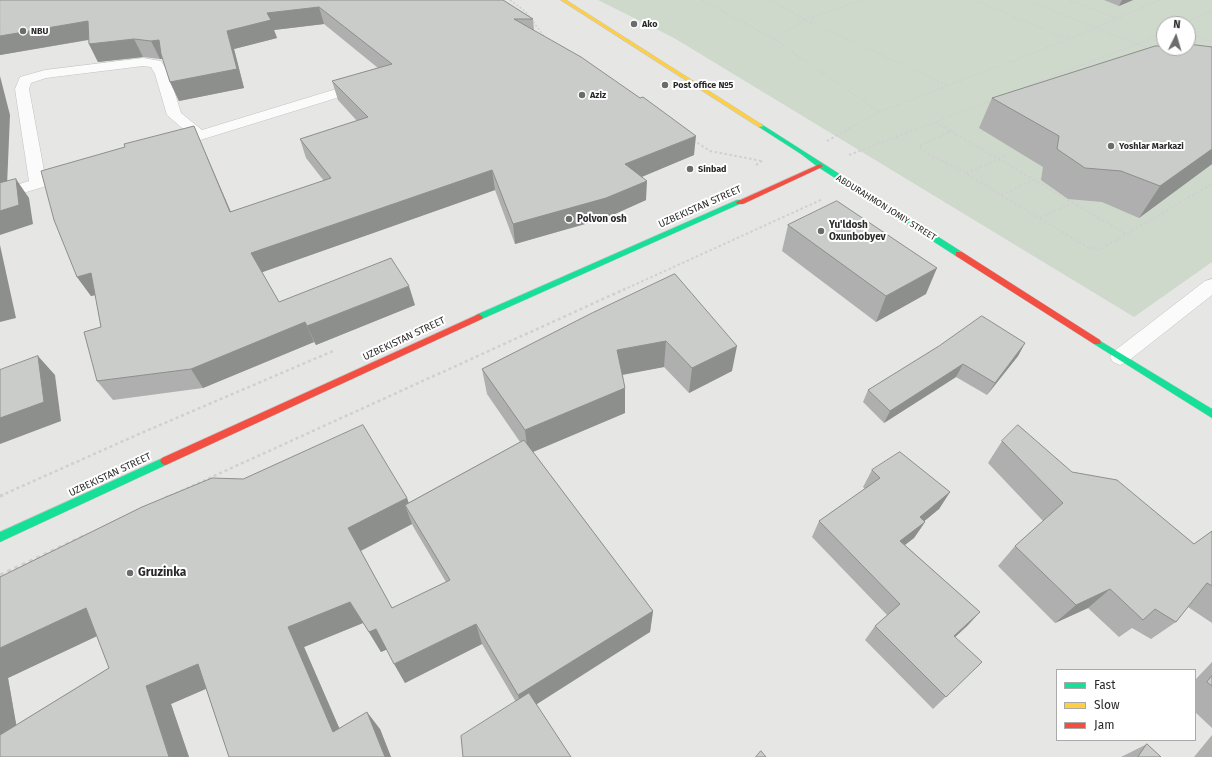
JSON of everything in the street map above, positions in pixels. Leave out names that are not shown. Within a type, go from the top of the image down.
[{"type":"main road","name":"ABDURAHMON JOMIY STREET","points":[[562,0],[820,166],[1212,414]]},
{"type":"main road","name":"UZBEKISTAN STREET","points":[[0,537],[446,332],[820,166]]},
{"type":"lane","points":[[38,184],[22,89],[26,80],[45,74],[143,62],[156,64],[162,74],[174,114],[200,135]]},
{"type":"lane","points":[[156,148],[351,88]]},
{"type":"lane","points":[[0,195],[82,171]]},
{"type":"lane","points":[[1120,357],[1143,341],[1212,285]]},
{"type":"path","points":[[510,0],[526,12],[548,42]]},
{"type":"path","points":[[702,0],[774,39],[879,112]]},
{"type":"path","points":[[772,0],[805,20],[948,85]]},
{"type":"path","points":[[774,39],[805,20],[862,0]]},
{"type":"path","points":[[973,0],[1069,39]]},
{"type":"path","points":[[1027,0],[1151,50]]},
{"type":"path","points":[[1070,0],[1117,18]]},
{"type":"path","points":[[821,145],[879,112],[1069,39],[1160,0]]},
{"type":"path","points":[[1196,18],[1212,10]]},
{"type":"path","points":[[1015,91],[1156,36]]},
{"type":"path","points":[[1196,36],[1212,42]]},
{"type":"path","points":[[845,157],[993,100]]},
{"type":"path","points":[[936,122],[1126,234]]},
{"type":"path","points":[[951,131],[919,146],[923,150],[965,173],[1086,247],[1099,250],[1212,184]]},
{"type":"path","points":[[691,138],[710,151],[762,161]]},
{"type":"path","points":[[965,173],[1008,156]]},
{"type":"path","points":[[1001,195],[1033,180]]},
{"type":"path","points":[[165,498],[823,199]]},
{"type":"path","points":[[1039,218],[1072,203]]},
{"type":"path","points":[[0,575],[93,532]]},
{"type":"shaded area","points":[[598,0],[1212,0],[1212,262],[1134,317],[674,38]]},
{"type":"building","points":[[0,0],[503,0],[533,19],[514,19],[581,57],[640,98],[643,97],[696,136],[625,164],[647,181],[606,198],[513,224],[492,170],[251,253],[279,302],[391,258],[409,286],[307,326],[305,322],[191,369],[97,381],[84,332],[101,327],[91,273],[77,277],[54,220],[41,171],[125,147],[124,144],[194,126],[230,212],[331,178],[300,139],[368,117],[332,81],[392,64],[319,7],[267,13],[271,20],[227,31],[237,69],[170,82],[161,54],[159,40],[151,41],[134,39],[89,44],[88,21],[0,36]]},
{"type":"building","name":"Yoshlar Markazi","points":[[1196,45],[1212,47],[1212,149],[1160,186],[1121,171],[1085,168],[1057,149],[1059,136],[992,98],[1155,46],[1156,56],[1196,56]]},
{"type":"building","points":[[16,179],[19,205],[0,211],[0,183]]},
{"type":"building","points":[[837,201],[937,268],[886,296],[788,225]]},
{"type":"building","points":[[675,274],[737,346],[692,368],[666,341],[617,350],[625,388],[525,430],[482,369],[592,313]]},
{"type":"building","points":[[982,316],[1025,343],[995,383],[963,364],[890,411],[868,390],[939,346]]},
{"type":"building","points":[[38,356],[44,402],[0,418],[0,370]]},
{"type":"building","points":[[363,425],[407,498],[348,528],[392,608],[450,580],[405,505],[524,440],[653,611],[518,695],[476,624],[394,664],[376,629],[369,632],[350,602],[288,627],[333,732],[367,712],[385,757],[229,757],[198,664],[146,686],[169,757],[0,757],[0,735],[109,668],[86,608],[0,648],[0,577],[142,507],[212,478],[243,479]]},
{"type":"building","points":[[1018,425],[1072,472],[1117,480],[1194,544],[1212,531],[1212,586],[1207,583],[1176,622],[1155,609],[1143,620],[1110,589],[1076,605],[1015,546],[1063,503],[1002,441]]},
{"type":"building","points":[[900,452],[950,492],[920,517],[925,522],[900,541],[980,612],[954,636],[982,662],[946,697],[875,626],[900,604],[819,521],[880,478],[872,470]]},
{"type":"building","points":[[1212,676],[1212,686],[1207,682]]},
{"type":"building","points":[[529,693],[571,757],[463,757],[461,736]]},
{"type":"building","points":[[1147,744],[1161,757],[1138,757]]},
{"type":"building","points":[[761,751],[766,757],[756,757]]},
{"type":"traffic: fast","points":[[761,126],[803,153],[820,166],[959,254]]},
{"type":"traffic: fast","points":[[479,317],[740,202]]},
{"type":"traffic: fast","points":[[1097,342],[1212,414]]},
{"type":"traffic: fast","points":[[0,537],[165,461]]},
{"type":"traffic: slow","points":[[563,0],[761,126]]},
{"type":"traffic: jam","points":[[740,202],[820,166]]},
{"type":"traffic: jam","points":[[959,254],[1097,342]]},
{"type":"traffic: jam","points":[[165,461],[479,317]]},
{"type":"place","name":"Ako","points":[[634,24]]},
{"type":"place","name":"NBU","points":[[23,31]]},
{"type":"place","name":"Post office №5","points":[[665,85]]},
{"type":"place","name":"Aziz","points":[[582,95]]},
{"type":"place","name":"Yoshlar Markazi","points":[[1111,146]]},
{"type":"place","name":"Sinbad","points":[[690,169]]},
{"type":"place","name":"Polvon osh","points":[[569,219]]},
{"type":"place","name":"Yu'ldosh Oxunbobyev","points":[[821,231]]},
{"type":"place","name":"Gruzinka","points":[[130,573]]}]
